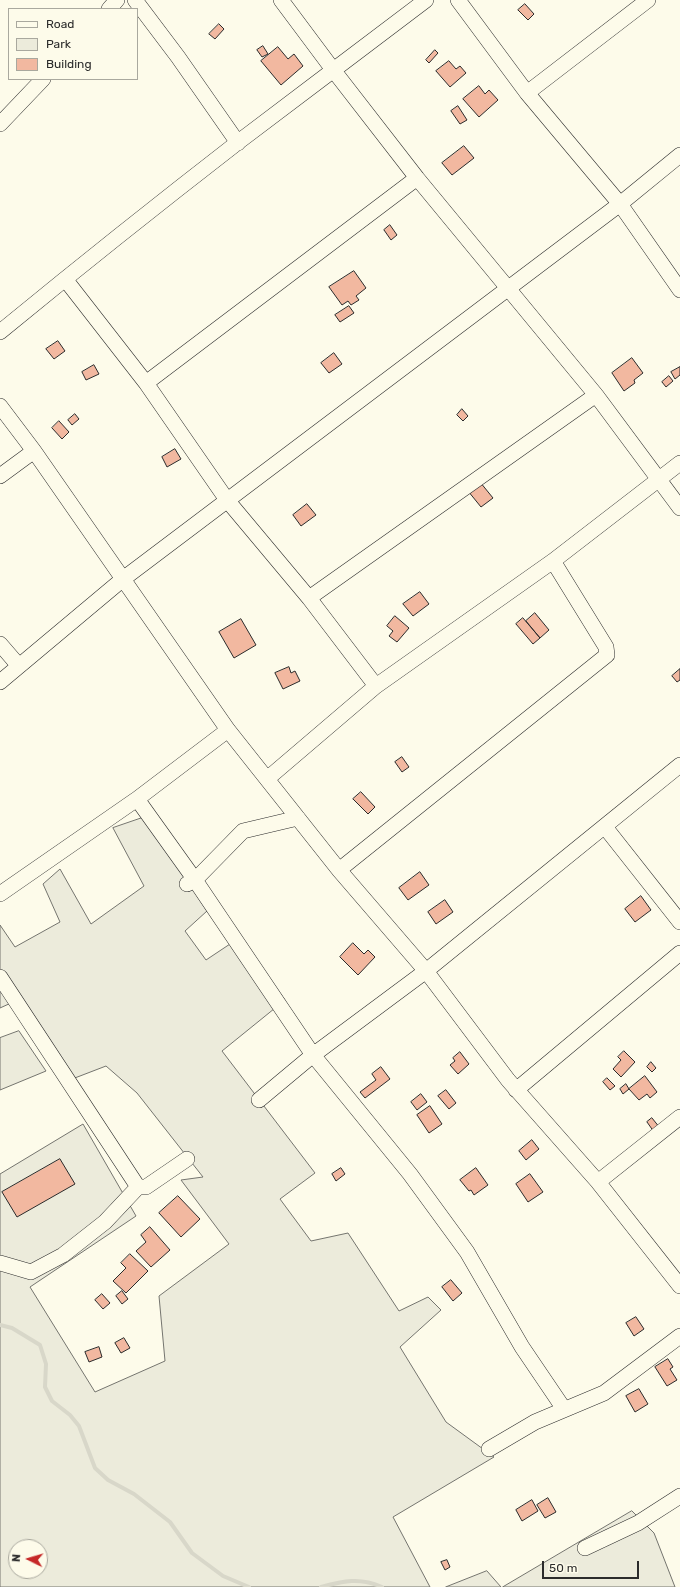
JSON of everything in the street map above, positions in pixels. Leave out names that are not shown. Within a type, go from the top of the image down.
[{"type":"street","points":[[110,8],[118,0]]},
{"type":"street","points":[[135,0],[178,57],[238,143]]},
{"type":"street","points":[[282,0],[334,71],[417,178],[596,395],[680,508]]},
{"type":"street","points":[[0,332],[238,143],[426,0]]},
{"type":"street","points":[[458,0],[527,93],[620,204],[680,290]]},
{"type":"street","points":[[527,93],[648,0]]},
{"type":"street","points":[[0,124],[42,80]]},
{"type":"street","points":[[0,682],[122,579],[148,561],[620,204],[680,156]]},
{"type":"street","points":[[146,383],[417,178]]},
{"type":"street","points":[[65,279],[146,383],[227,500],[309,598],[376,686]]},
{"type":"street","points":[[309,598],[596,395]]},
{"type":"street","points":[[0,406],[34,451],[228,730],[339,870],[426,971],[516,1090],[598,1182],[680,1286]]},
{"type":"street","points":[[0,476],[34,451]]},
{"type":"street","points":[[267,779],[376,686],[553,561],[680,463]]},
{"type":"street","points":[[339,870],[607,655],[606,647],[553,561]]},
{"type":"street","points":[[0,644],[19,666]]},
{"type":"street","points":[[0,894],[137,799],[228,730]]},
{"type":"street","points":[[259,1100],[313,1055],[426,971],[680,765]]},
{"type":"street","points":[[137,799],[191,882],[313,1055],[410,1174],[467,1252],[522,1347],[564,1409]]},
{"type":"street","points":[[191,882],[243,831],[298,818]]},
{"type":"street","points":[[605,827],[680,922]]},
{"type":"street","points":[[516,1090],[680,953]]},
{"type":"street","points":[[0,976],[138,1187]]},
{"type":"street","points":[[598,1182],[680,1117]]},
{"type":"street","points":[[0,1263],[31,1272],[37,1269],[63,1254],[105,1222],[138,1187],[146,1187],[187,1159]]},
{"type":"street","points":[[489,1449],[535,1422],[604,1393],[680,1336]]},
{"type":"street","points":[[585,1548],[638,1523],[680,1496]]},
{"type":"green space","points":[[145,817],[207,911],[185,931],[206,960],[239,938],[285,1000],[222,1051],[315,1173],[280,1199],[311,1241],[348,1233],[399,1311],[428,1297],[441,1310],[400,1347],[446,1422],[494,1457],[393,1517],[430,1587],[0,1587],[0,1174],[83,1124],[136,1216],[30,1287],[95,1392],[165,1361],[159,1296],[229,1244],[181,1180],[203,1177],[137,1093],[106,1066],[67,1081],[11,1003],[0,1008],[0,925],[15,947],[60,922],[43,884],[60,869],[91,924],[144,886],[113,828]]},
{"type":"green space","points":[[19,1031],[46,1071],[0,1090],[0,1038]]},
{"type":"green space","points":[[632,1511],[654,1533],[675,1587],[503,1587]]},
{"type":"green space","points":[[487,1571],[501,1587],[446,1587]]},
{"type":"building","points":[[525,4],[534,14],[528,20],[518,10]]},
{"type":"building","points":[[219,24],[224,29],[215,39],[209,34]]},
{"type":"building","points":[[263,46],[268,54],[262,57],[257,50]]},
{"type":"building","points":[[278,47],[288,59],[294,54],[303,66],[281,85],[261,61]]},
{"type":"building","points":[[435,50],[438,53],[429,63],[426,60]]},
{"type":"building","points":[[449,61],[456,69],[460,66],[466,73],[450,87],[436,71]]},
{"type":"building","points":[[479,86],[485,94],[489,90],[498,100],[479,117],[463,99]]},
{"type":"building","points":[[458,106],[467,120],[460,124],[451,111]]},
{"type":"building","points":[[464,146],[474,158],[452,175],[442,163]]},
{"type":"building","points":[[390,225],[397,235],[391,240],[384,230]]},
{"type":"building","points":[[354,271],[366,288],[356,296],[359,300],[351,305],[348,301],[342,305],[329,287]]},
{"type":"building","points":[[349,306],[354,313],[340,322],[335,315]]},
{"type":"building","points":[[58,341],[65,351],[54,359],[46,349]]},
{"type":"building","points":[[334,353],[342,364],[329,373],[321,363]]},
{"type":"building","points":[[632,358],[643,373],[634,380],[635,383],[624,391],[612,373]]},
{"type":"building","points":[[94,365],[99,374],[86,380],[82,372]]},
{"type":"building","points":[[680,367],[680,375],[675,379],[671,372]]},
{"type":"building","points":[[669,376],[673,381],[666,387],[662,382]]},
{"type":"building","points":[[462,409],[468,416],[463,421],[457,415]]},
{"type":"building","points":[[75,414],[79,419],[72,425],[68,420]]},
{"type":"building","points":[[59,421],[69,432],[62,439],[52,428]]},
{"type":"building","points":[[175,449],[181,459],[167,467],[162,457]]},
{"type":"building","points":[[480,482],[493,498],[481,507],[468,491]]},
{"type":"building","points":[[307,504],[316,515],[301,526],[293,515]]},
{"type":"building","points":[[420,592],[429,604],[413,616],[403,604]]},
{"type":"building","points":[[535,613],[549,630],[540,638],[526,621]]},
{"type":"building","points":[[395,616],[409,628],[397,642],[389,636],[393,631],[387,626]]},
{"type":"building","points":[[523,618],[540,638],[533,644],[516,624]]},
{"type":"building","points":[[241,619],[256,645],[234,658],[219,632]]},
{"type":"building","points":[[289,667],[291,673],[295,671],[300,681],[283,689],[275,673]]},
{"type":"building","points":[[680,669],[680,680],[677,682],[672,676]]},
{"type":"building","points":[[402,757],[409,767],[402,772],[395,762]]},
{"type":"building","points":[[361,792],[375,807],[368,814],[353,799]]},
{"type":"building","points":[[420,872],[429,885],[408,900],[399,888]]},
{"type":"building","points":[[641,896],[651,910],[635,922],[625,909]]},
{"type":"building","points":[[445,900],[453,912],[436,924],[428,912]]},
{"type":"building","points":[[353,943],[364,954],[368,950],[375,957],[358,975],[340,957]]},
{"type":"building","points":[[624,1051],[635,1062],[621,1077],[613,1069],[621,1060],[618,1057]]},
{"type":"building","points":[[460,1052],[469,1064],[458,1074],[450,1065],[455,1061],[453,1058]]},
{"type":"building","points":[[651,1062],[656,1068],[652,1072],[647,1067]]},
{"type":"building","points":[[381,1067],[390,1079],[365,1098],[360,1092],[376,1080],[372,1074]]},
{"type":"building","points":[[645,1076],[657,1092],[650,1098],[647,1094],[639,1100],[629,1089]]},
{"type":"building","points":[[607,1078],[615,1086],[610,1090],[603,1082]]},
{"type":"building","points":[[626,1084],[629,1089],[623,1094],[620,1089]]},
{"type":"building","points":[[446,1090],[456,1103],[449,1109],[438,1096]]},
{"type":"building","points":[[421,1094],[427,1102],[417,1110],[411,1102]]},
{"type":"building","points":[[430,1106],[442,1124],[429,1133],[417,1115]]},
{"type":"building","points":[[652,1118],[660,1128],[654,1132],[647,1122]]},
{"type":"building","points":[[532,1140],[539,1149],[526,1160],[519,1151]]},
{"type":"building","points":[[60,1159],[75,1184],[17,1217],[2,1192]]},
{"type":"building","points":[[341,1168],[345,1174],[336,1181],[332,1174]]},
{"type":"building","points":[[476,1168],[488,1185],[474,1195],[471,1190],[469,1191],[460,1180]]},
{"type":"building","points":[[530,1174],[543,1192],[528,1202],[516,1184]]},
{"type":"building","points":[[178,1196],[200,1219],[181,1237],[159,1213]]},
{"type":"building","points":[[150,1227],[170,1250],[151,1267],[136,1251],[146,1242],[141,1235]]},
{"type":"building","points":[[130,1254],[148,1271],[126,1293],[113,1281],[126,1268],[121,1263]]},
{"type":"building","points":[[451,1280],[462,1293],[453,1301],[442,1287]]},
{"type":"building","points":[[122,1291],[128,1299],[122,1304],[116,1296]]},
{"type":"building","points":[[102,1294],[110,1303],[103,1309],[95,1300]]},
{"type":"building","points":[[636,1317],[644,1329],[634,1336],[626,1323]]},
{"type":"building","points":[[124,1338],[130,1348],[121,1353],[115,1343]]},
{"type":"building","points":[[99,1347],[102,1357],[89,1362],[85,1352]]},
{"type":"building","points":[[668,1359],[673,1367],[670,1369],[677,1380],[667,1386],[655,1367]]},
{"type":"building","points":[[639,1389],[648,1404],[635,1412],[626,1396]]},
{"type":"building","points":[[548,1498],[556,1512],[545,1518],[537,1505]]},
{"type":"building","points":[[532,1500],[538,1511],[522,1521],[516,1510]]},
{"type":"building","points":[[447,1560],[450,1567],[445,1570],[441,1562]]},
{"type":"waterway","points":[[0,1325],[12,1328],[40,1345],[46,1364],[45,1387],[52,1401],[70,1415],[79,1426],[95,1468],[108,1480],[134,1494],[170,1522],[192,1553],[223,1576],[249,1587]]},
{"type":"waterway","points":[[321,1587],[352,1581],[366,1582],[382,1587]]}]
